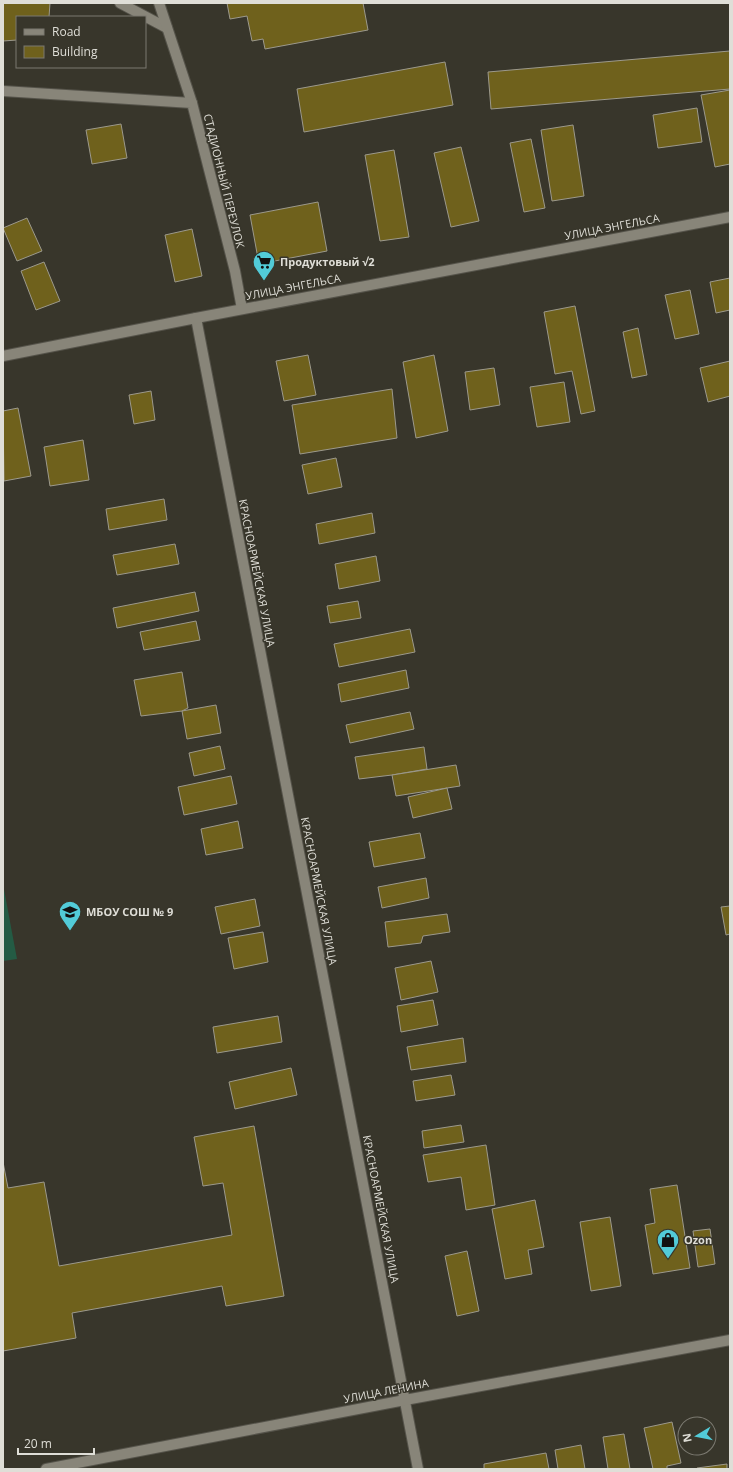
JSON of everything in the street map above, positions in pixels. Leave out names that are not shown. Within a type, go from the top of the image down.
[{"type":"street","points":[[120,3],[144,16]]},
{"type":"street","points":[[159,3],[192,103]]},
{"type":"street","points":[[146,17],[167,28]]},
{"type":"street","name":"СТАДИОННЫЙ ПЕРЕУЛОК","points":[[3,91],[192,103],[235,271],[242,309]]},
{"type":"street","name":"УЛИЦА ЭНГЕЛЬСА","points":[[3,356],[242,309],[730,217]]},
{"type":"street","name":"КРАСНОАРМЕЙСКАЯ УЛИЦА","points":[[196,318],[418,1469]]},
{"type":"street","name":"УЛИЦА ЛЕНИНА","points":[[46,1469],[405,1400],[730,1340]]},
{"type":"green space","points":[[3,884],[17,959],[3,961]]},
{"type":"building","points":[[3,3],[50,3],[49,16],[16,16],[16,40],[3,41]]},
{"type":"building","points":[[227,3],[363,3],[368,30],[265,49],[263,39],[252,41],[247,16],[230,19]]},
{"type":"building","points":[[730,51],[730,89],[491,109],[488,72]]},
{"type":"building","points":[[445,62],[453,105],[304,132],[297,89]]},
{"type":"building","points":[[730,90],[730,164],[715,167],[701,95]]},
{"type":"building","points":[[697,108],[702,142],[658,148],[653,115]]},
{"type":"building","points":[[121,124],[127,158],[92,164],[86,130]]},
{"type":"building","points":[[573,125],[584,196],[552,201],[541,130]]},
{"type":"building","points":[[531,139],[545,208],[524,212],[510,143]]},
{"type":"building","points":[[461,147],[479,221],[451,227],[434,153]]},
{"type":"building","points":[[394,150],[409,237],[380,241],[365,155]]},
{"type":"building","points":[[318,202],[327,251],[259,264],[250,215]]},
{"type":"building","points":[[27,218],[42,251],[17,261],[3,228]]},
{"type":"building","points":[[192,229],[202,276],[175,282],[165,235]]},
{"type":"building","points":[[44,262],[60,301],[36,310],[21,271]]},
{"type":"building","points":[[730,278],[730,310],[716,313],[710,282]]},
{"type":"building","points":[[690,290],[699,334],[675,339],[665,295]]},
{"type":"building","points":[[575,306],[595,411],[581,414],[572,371],[555,374],[544,312]]},
{"type":"building","points":[[638,328],[647,375],[632,378],[623,332]]},
{"type":"building","points":[[308,355],[316,395],[284,401],[276,361]]},
{"type":"building","points":[[434,355],[448,431],[416,438],[403,362]]},
{"type":"building","points":[[730,361],[730,396],[708,402],[700,368]]},
{"type":"building","points":[[494,368],[500,405],[470,410],[465,372]]},
{"type":"building","points":[[564,382],[570,422],[537,427],[530,387]]},
{"type":"building","points":[[392,389],[397,438],[300,454],[292,405]]},
{"type":"building","points":[[151,391],[155,420],[134,424],[129,395]]},
{"type":"building","points":[[18,408],[31,476],[4,481],[3,411]]},
{"type":"building","points":[[83,440],[89,480],[50,486],[44,447]]},
{"type":"building","points":[[336,458],[342,487],[308,494],[302,465]]},
{"type":"building","points":[[164,499],[167,520],[109,530],[106,509]]},
{"type":"building","points":[[372,513],[375,533],[319,544],[316,524]]},
{"type":"building","points":[[175,544],[179,564],[117,575],[113,555]]},
{"type":"building","points":[[376,556],[380,581],[339,589],[335,564]]},
{"type":"building","points":[[195,592],[199,611],[117,628],[113,608]]},
{"type":"building","points":[[358,601],[361,618],[330,623],[327,606]]},
{"type":"building","points":[[196,621],[200,640],[144,650],[140,632]]},
{"type":"building","points":[[410,629],[415,652],[339,667],[334,644]]},
{"type":"building","points":[[406,670],[409,688],[341,702],[338,684]]},
{"type":"building","points":[[182,672],[188,708],[182,711],[141,716],[134,680]]},
{"type":"building","points":[[216,705],[221,733],[187,739],[182,711]]},
{"type":"building","points":[[410,712],[414,729],[350,743],[346,725]]},
{"type":"building","points":[[220,746],[225,769],[194,776],[189,753]]},
{"type":"building","points":[[424,747],[427,769],[359,779],[355,757]]},
{"type":"building","points":[[456,765],[460,786],[396,796],[392,775]]},
{"type":"building","points":[[231,776],[237,804],[184,815],[178,787]]},
{"type":"building","points":[[447,788],[452,809],[413,818],[408,797]]},
{"type":"building","points":[[238,821],[243,848],[206,855],[201,829]]},
{"type":"building","points":[[420,833],[425,858],[374,867],[369,842]]},
{"type":"building","points":[[426,878],[429,898],[382,908],[378,887]]},
{"type":"building","points":[[255,899],[260,926],[221,934],[215,907]]},
{"type":"building","points":[[730,906],[730,934],[726,935],[721,907]]},
{"type":"building","points":[[447,914],[450,932],[423,936],[421,943],[388,947],[385,922]]},
{"type":"building","points":[[263,932],[268,962],[234,969],[228,938]]},
{"type":"building","points":[[431,961],[438,992],[401,1000],[395,968]]},
{"type":"building","points":[[433,1000],[438,1025],[401,1032],[397,1006]]},
{"type":"building","points":[[278,1016],[282,1042],[217,1053],[213,1027]]},
{"type":"building","points":[[463,1038],[466,1062],[411,1070],[407,1047]]},
{"type":"building","points":[[291,1068],[297,1095],[235,1109],[229,1082]]},
{"type":"building","points":[[451,1075],[455,1095],[416,1101],[413,1081]]},
{"type":"building","points":[[461,1125],[464,1142],[424,1148],[422,1131]]},
{"type":"building","points":[[254,1126],[284,1296],[226,1306],[222,1286],[72,1313],[76,1338],[3,1351],[3,1162],[8,1188],[44,1182],[59,1266],[232,1235],[223,1183],[203,1186],[194,1137]]},
{"type":"building","points":[[486,1145],[495,1205],[466,1210],[461,1177],[428,1182],[423,1155]]},
{"type":"building","points":[[677,1185],[690,1268],[653,1274],[645,1225],[655,1223],[650,1189]]},
{"type":"building","points":[[535,1200],[544,1247],[528,1250],[532,1274],[505,1279],[492,1209]]},
{"type":"building","points":[[610,1217],[621,1286],[591,1291],[580,1222]]},
{"type":"building","points":[[710,1229],[715,1264],[698,1267],[693,1231]]},
{"type":"building","points":[[467,1251],[479,1311],[457,1316],[445,1256]]},
{"type":"building","points":[[672,1422],[677,1445],[677,1456],[679,1456],[681,1463],[667,1466],[667,1469],[653,1469],[644,1428]]},
{"type":"building","points":[[624,1434],[630,1469],[608,1469],[603,1437]]},
{"type":"building","points":[[581,1445],[585,1469],[558,1469],[555,1450]]},
{"type":"building","points":[[546,1453],[549,1469],[484,1469],[484,1464]]},
{"type":"building","points":[[727,1464],[727,1469],[697,1469],[697,1468]]},
{"type":"place","name":"Продуктовый √2","points":[[264,282]]},
{"type":"place","name":"МБОУ СОШ № 9","points":[[70,932]]},
{"type":"place","name":"Ozon","points":[[668,1260]]}]
